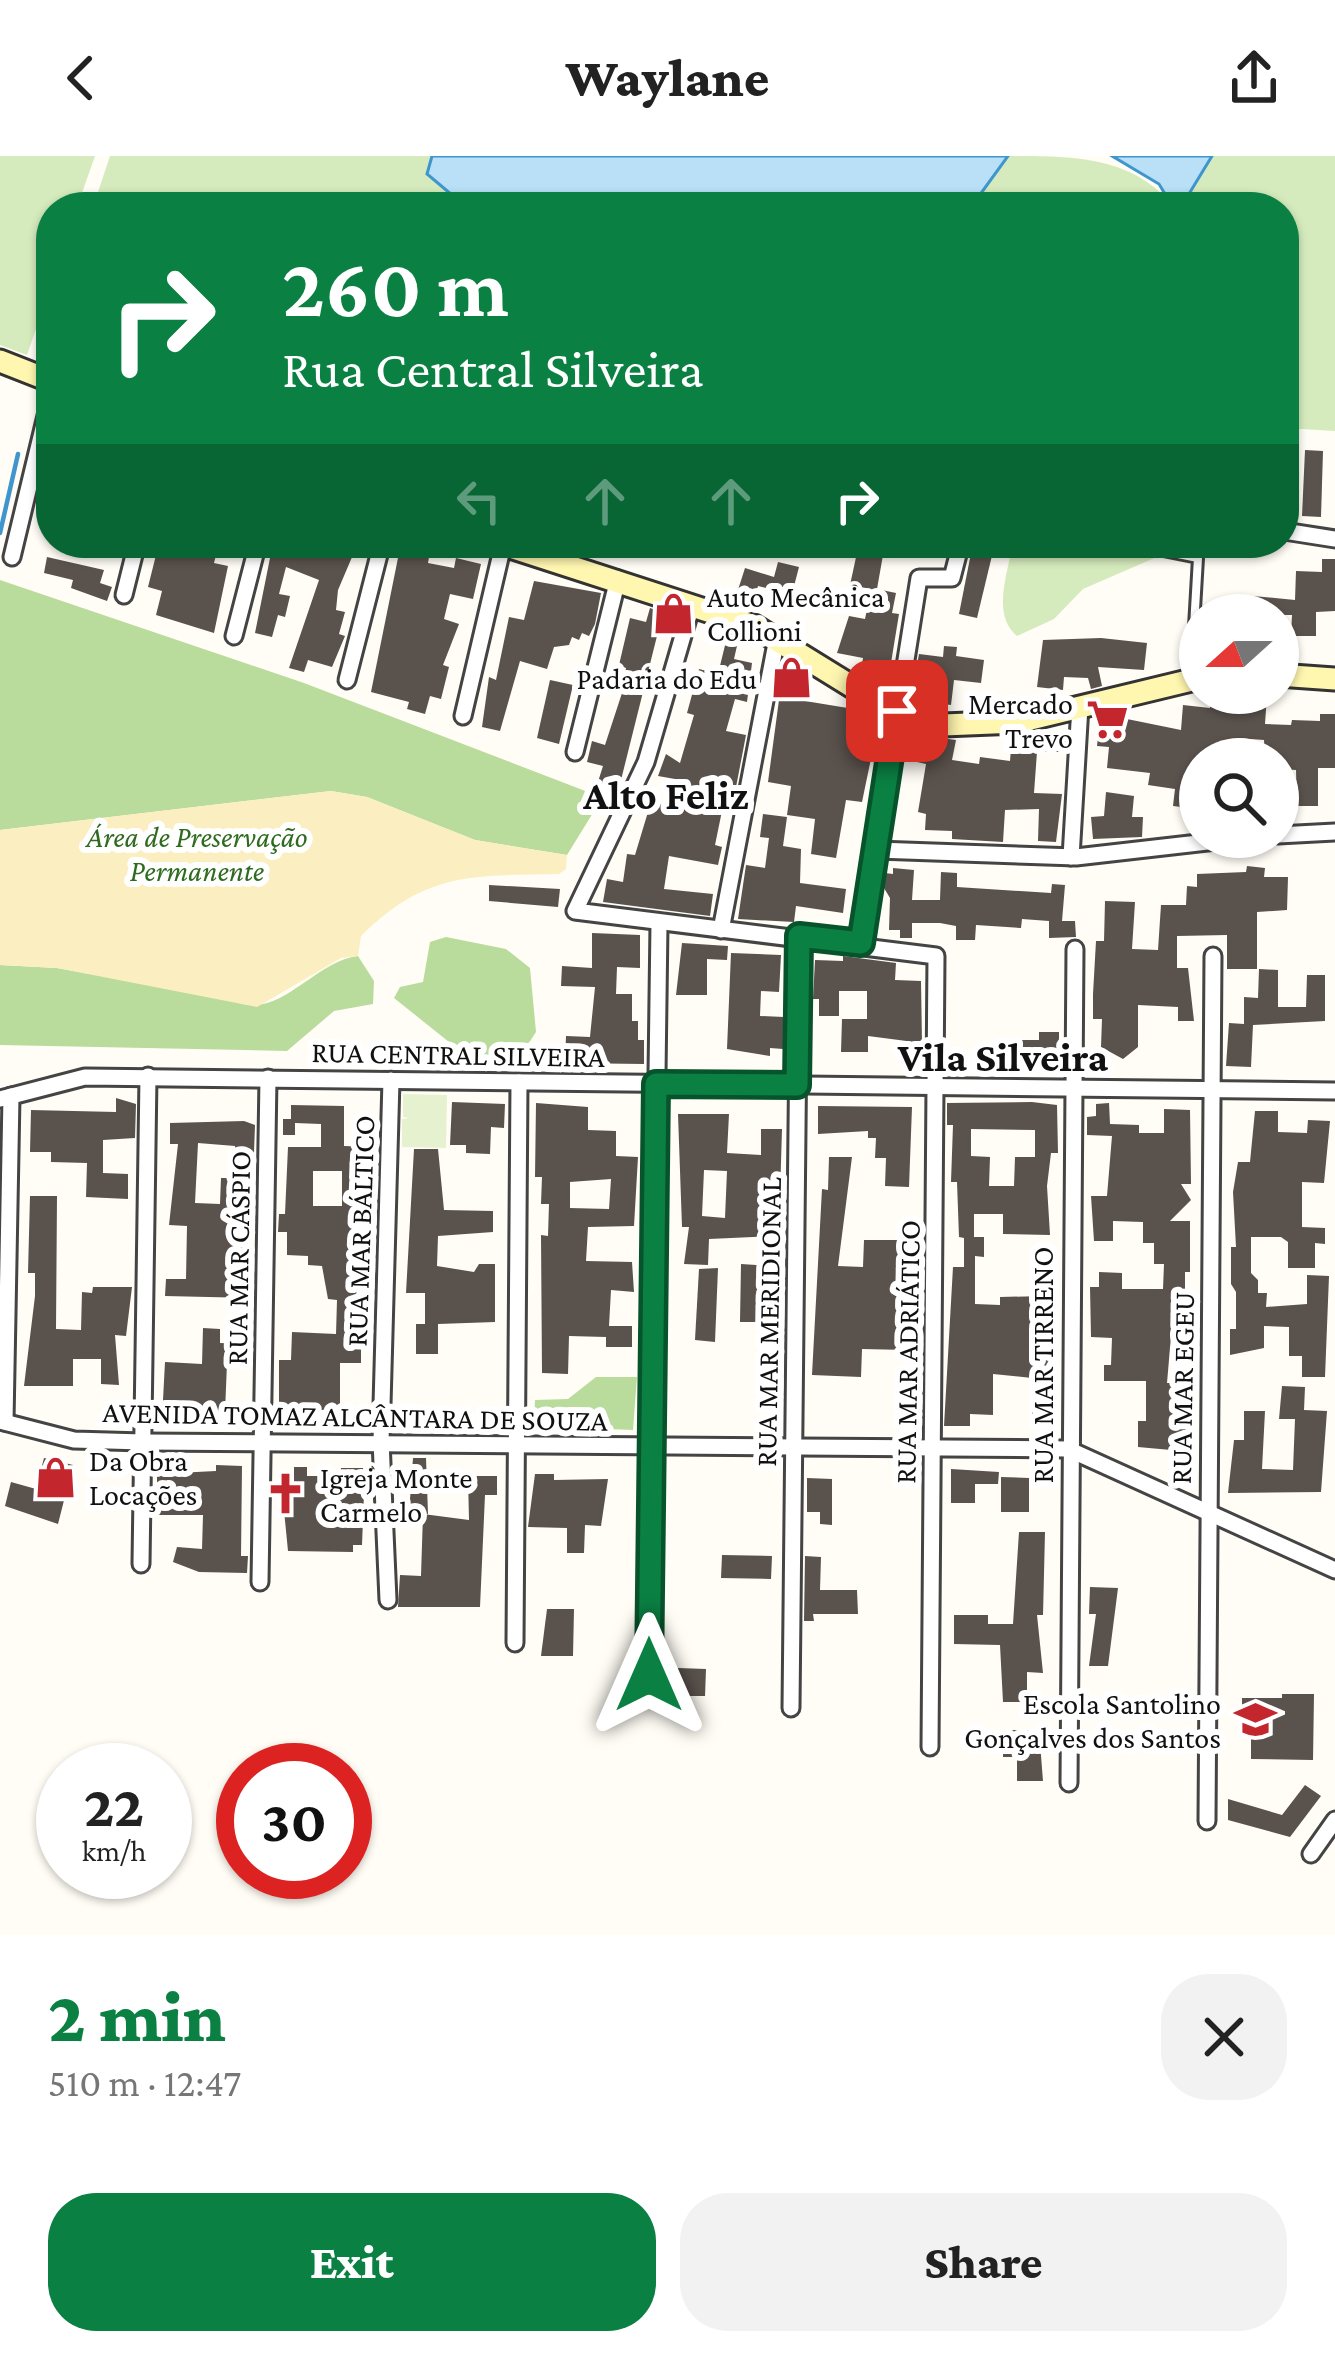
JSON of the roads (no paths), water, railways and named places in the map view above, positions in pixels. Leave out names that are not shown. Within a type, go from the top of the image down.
[{"type":"main road","points":[[0,361],[36,375]]},
{"type":"main road","points":[[559,558],[778,638],[897,711],[943,725],[991,726],[1179,683]]},
{"type":"main road","points":[[1299,677],[1335,680]]},
{"type":"street","points":[[12,556],[36,457]]},
{"type":"street","points":[[1299,533],[1335,539]]},
{"type":"street","points":[[124,595],[133,558]]},
{"type":"street","points":[[234,636],[254,558]]},
{"type":"street","points":[[347,680],[378,558]]},
{"type":"street","points":[[463,716],[497,558]]},
{"type":"street","points":[[692,605],[646,762],[592,868],[576,913],[861,943],[919,578],[952,578],[957,558]]},
{"type":"street","points":[[574,752],[618,579]]},
{"type":"street","points":[[722,930],[778,638]]},
{"type":"street","points":[[1071,857],[1080,706]]},
{"type":"street","points":[[1299,834],[1335,832]]},
{"type":"street","points":[[877,850],[1071,857],[1179,845]]},
{"type":"street","points":[[649,1675],[659,924]]},
{"type":"street","name":"RUA MAR MERIDIONAL","points":[[791,1708],[799,936]]},
{"type":"street","name":"RUA MAR ADRIÁTICO","points":[[861,943],[936,956],[930,1747]]},
{"type":"street","name":"RUA MAR TIRRENO","points":[[1069,1783],[1068,1450],[1076,949]]},
{"type":"street","name":"RUA MAR EGEU","points":[[1208,1821],[1213,956]]},
{"type":"street","points":[[141,1564],[148,1076]]},
{"type":"street","name":"RUA CENTRAL SILVEIRA","points":[[6,1097],[85,1077],[148,1076],[1335,1091]]},
{"type":"street","name":"RUA MAR CÁSPIO","points":[[260,1582],[268,1078]]},
{"type":"street","name":"RUA MAR BÁLTICO","points":[[388,1600],[381,1441],[391,1080]]},
{"type":"street","points":[[514,1643],[519,1082]]},
{"type":"street","points":[[2,1421],[6,1097]]},
{"type":"street","name":"AVENIDA TOMAZ ALCÂNTARA DE SOUZA","points":[[2,1421],[74,1440],[143,1442],[1068,1450],[1335,1570]]},
{"type":"street","points":[[1311,1854],[1335,1820]]},
{"type":"lane","points":[[1197,594],[1198,558]]},
{"type":"water","points":[[432,156],[1008,156],[982,192],[448,192],[427,174]]},
{"type":"water","points":[[1112,156],[1212,156],[1190,192],[1164,192],[1159,184]]},
{"type":"waterway","points":[[0,533],[18,454]]},
{"type":"place","name":"Auto Mecânica Collioni","points":[[673,613]]},
{"type":"place","name":"Padaria do Edu","points":[[791,678]]},
{"type":"place","name":"Mercado Trevo","points":[[1107,720]]},
{"type":"place","name":"Da Obra Locações","points":[[55,1477]]},
{"type":"place","name":"Igreja Monte Carmelo","points":[[286,1494]]},
{"type":"place","name":"Escola Santolino Gonçalves dos Santos","points":[[1255,1720]]},
{"type":"district","name":"Alto Feliz","points":[[666,794]]},
{"type":"district","name":"Vila Silveira","points":[[1003,1056]]},
{"type":"park label","name":"Área de Preservação Permanente","points":[[197,853]]}]
